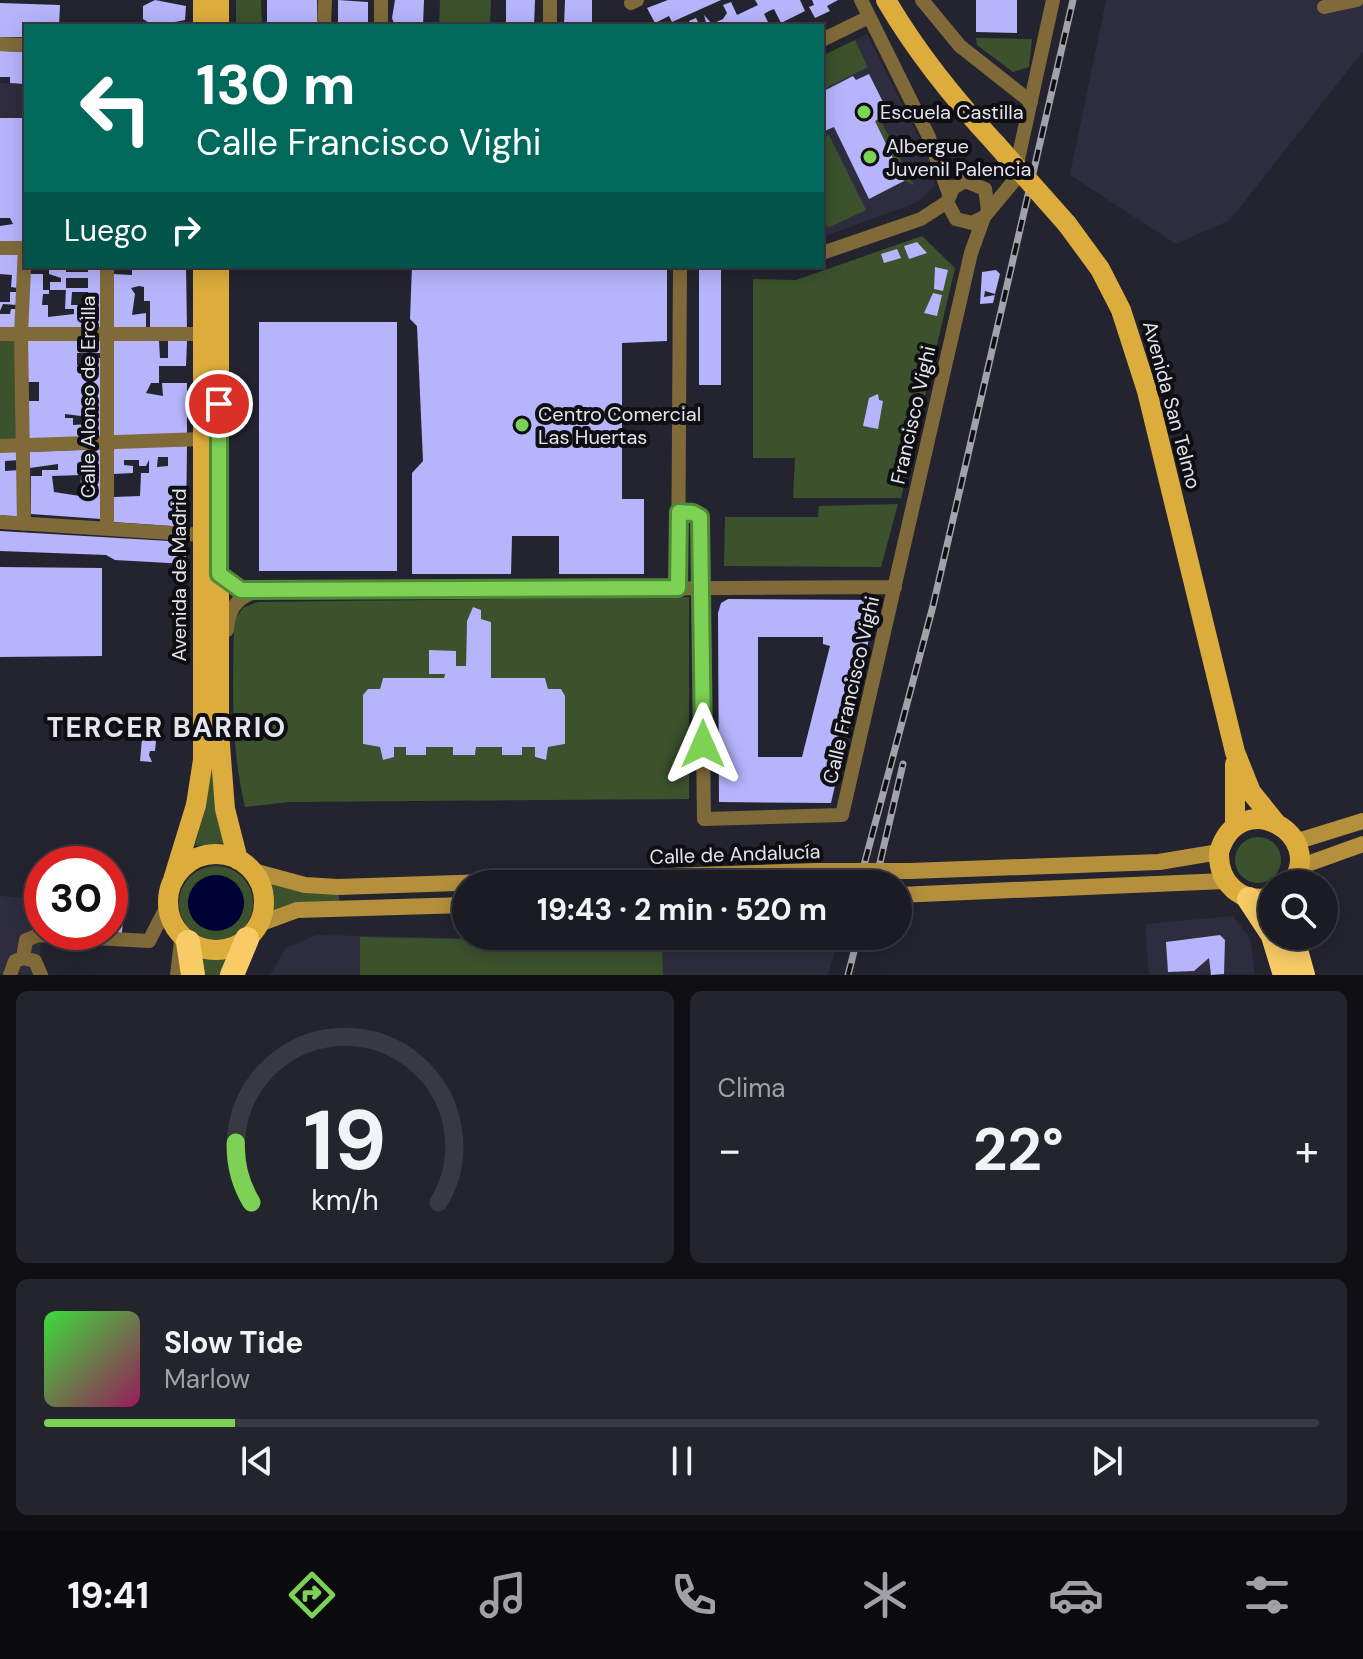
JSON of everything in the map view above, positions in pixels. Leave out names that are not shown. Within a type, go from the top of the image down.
[{"type":"highway","points":[[232,975],[253,932]]},
{"type":"highway","points":[[185,939],[193,975]]},
{"type":"highway","points":[[1278,950],[1288,973]]},
{"type":"highway","points":[[1288,973],[1290,950]]},
{"type":"main road","points":[[203,0],[203,24]]},
{"type":"main road","points":[[219,0],[219,24]]},
{"type":"main road","name":"Avenida San Telmo","points":[[886,0],[909,40],[959,105],[1067,224],[1114,296],[1134,351],[1235,752],[1251,792],[1295,842]]},
{"type":"main road","name":"Avenida de Madrid","points":[[173,880],[196,805],[203,760],[203,268]]},
{"type":"main road","name":"Avenida de Madrid","points":[[219,268],[221,769],[225,809],[246,865]]},
{"type":"main road","name":"Avenida San Telmo","points":[[1235,752],[1235,827]]},
{"type":"main road","points":[[1258,897],[1237,893],[1225,881],[1219,852],[1235,827],[1255,819],[1276,823]]},
{"type":"main road","points":[[1294,870],[1295,842],[1363,821]]},
{"type":"main road","points":[[1312,870],[1363,844]]},
{"type":"main road","name":"Calle de Andalucía","points":[[246,865],[305,885],[338,887],[1159,862],[1219,852]]},
{"type":"main road","points":[[253,932],[264,897],[246,865],[207,855],[182,868],[173,880],[167,906],[185,939],[200,948],[225,950],[297,910],[452,905]]},
{"type":"main road","points":[[912,894],[1225,881]]},
{"type":"street","points":[[324,24],[325,0]]},
{"type":"street","points":[[381,0],[381,24]]},
{"type":"street","points":[[550,0],[550,24]]},
{"type":"street","points":[[861,0],[928,135],[948,198],[958,221],[969,232],[971,253]]},
{"type":"street","points":[[922,0],[960,46],[1031,102]]},
{"type":"street","points":[[921,219],[972,223],[986,213],[1013,182],[1053,0]]},
{"type":"street","points":[[1324,7],[1357,0]]},
{"type":"street","points":[[824,39],[869,17]]},
{"type":"street","points":[[0,44],[24,45]]},
{"type":"street","points":[[824,252],[921,219],[965,181],[982,186],[1013,182]]},
{"type":"street","points":[[982,186],[989,197],[986,213]]},
{"type":"street","name":"Francisco Vighi","points":[[895,587],[971,253],[986,213]]},
{"type":"street","points":[[0,248],[24,248]]},
{"type":"street","points":[[24,524],[21,334],[25,268]]},
{"type":"street","name":"Calle Alonso de Ercilla","points":[[107,268],[107,529]]},
{"type":"street","points":[[678,588],[680,268]]},
{"type":"street","points":[[0,334],[203,334]]},
{"type":"street","points":[[0,446],[203,439]]},
{"type":"street","name":"Calle Francisco Vighi","points":[[679,512],[700,517],[704,819],[842,815],[895,587]]},
{"type":"street","points":[[0,522],[203,535]]},
{"type":"street","points":[[219,574],[230,585],[255,591],[895,587]]},
{"type":"street","points":[[220,690],[227,616],[242,596],[255,591]]},
{"type":"street","points":[[23,958],[26,940],[39,935],[149,941],[167,906]]},
{"type":"street","points":[[177,975],[185,939]]},
{"type":"street","points":[[10,975],[15,961],[23,958],[35,961],[41,975]]},
{"type":"shaded area","points":[[1106,0],[1363,0],[1363,51],[1230,220],[1176,244],[1070,175]]},
{"type":"shaded area","name":"Escuela Castilla","points":[[867,34],[934,168],[934,186],[918,202],[824,236],[824,55]]},
{"type":"shaded area","points":[[0,83],[24,84],[24,197],[0,197]]},
{"type":"shaded area","points":[[216,875],[236,883],[244,903],[236,923],[216,931],[196,923],[188,903],[196,883]]},
{"type":"shaded area","points":[[0,896],[24,898],[24,950],[40,950],[38,975],[0,975]]},
{"type":"shaded area","points":[[1233,916],[1250,938],[1255,974],[1149,975],[1145,924]]},
{"type":"shaded area","points":[[317,935],[452,938],[452,950],[835,950],[828,975],[270,975],[286,948]]},
{"type":"green space","points":[[236,0],[261,0],[262,24],[236,24]]},
{"type":"green space","points":[[440,0],[491,0],[490,24],[439,24]]},
{"type":"green space","points":[[976,38],[1032,39],[1029,67],[1013,72],[977,45]]},
{"type":"green space","points":[[855,40],[868,67],[824,89],[824,55]]},
{"type":"green space","points":[[880,119],[914,185],[904,181],[875,121]]},
{"type":"green space","points":[[829,135],[866,210],[828,228],[824,219],[824,137]]},
{"type":"green space","points":[[922,236],[955,268],[901,498],[793,498],[795,458],[753,458],[753,279],[796,280]]},
{"type":"green space","points":[[0,334],[21,334],[24,446],[0,446]]},
{"type":"green space","points":[[898,504],[881,567],[724,566],[725,517],[818,517],[819,506]]},
{"type":"green space","points":[[689,597],[689,799],[289,802],[245,807],[235,737],[234,620],[243,608],[258,602]],"holes":[[[473,607],[481,610],[481,619],[491,622],[491,678],[545,678],[548,689],[565,696],[565,744],[548,747],[545,760],[535,758],[535,747],[522,747],[521,755],[503,755],[502,747],[476,747],[475,755],[454,755],[453,747],[426,747],[426,755],[407,755],[406,747],[394,747],[393,757],[383,760],[380,747],[363,744],[363,696],[369,689],[380,689],[383,678],[444,678],[456,651],[456,666],[466,666],[467,622]]]},
{"type":"green space","points":[[210,738],[216,812],[224,843],[195,846],[205,809]]},
{"type":"green space","points":[[1249,838],[1267,838],[1280,851],[1280,869],[1258,870],[1258,883],[1249,882],[1236,869],[1236,851]]},
{"type":"green space","points":[[209,866],[223,866],[237,872],[247,882],[253,903],[251,917],[237,934],[223,940],[209,940],[195,934],[185,924],[179,910],[179,896],[185,882],[195,872]]},
{"type":"green space","points":[[253,871],[338,887],[340,907],[259,924],[264,897]]},
{"type":"green space","points":[[360,937],[452,939],[452,950],[662,950],[663,975],[360,975]]},
{"type":"green space","points":[[197,955],[230,956],[222,975],[201,975]]},
{"type":"building","points":[[155,0],[186,6],[185,20],[151,24],[143,19],[143,6]]},
{"type":"building","points":[[267,0],[317,0],[317,24],[267,24]]},
{"type":"building","points":[[338,0],[368,2],[368,24],[338,24]]},
{"type":"building","points":[[395,0],[424,0],[423,24],[394,24],[392,18]]},
{"type":"building","points":[[506,0],[535,0],[534,24],[506,24]]},
{"type":"building","points":[[565,0],[592,0],[592,24],[564,24]]},
{"type":"building","points":[[668,0],[721,0],[672,22],[669,16],[655,23],[647,8]]},
{"type":"building","points":[[755,0],[800,0],[805,11],[781,23],[774,9],[764,14],[769,24],[712,24],[723,19],[727,13],[723,5],[731,2],[737,15],[758,5]]},
{"type":"building","points":[[812,0],[838,0],[827,6],[830,11],[815,18],[809,7],[814,5]]},
{"type":"building","points":[[976,0],[1017,0],[1017,33],[976,32]]},
{"type":"building","points":[[0,3],[60,5],[59,24],[24,24],[24,37],[0,37]]},
{"type":"building","points":[[0,51],[24,52],[24,84],[10,83],[10,77],[0,77]]},
{"type":"building","name":"Albergue Juvenil Palencia","points":[[869,74],[889,114],[875,121],[904,181],[869,199],[834,127],[824,131],[824,91],[853,76],[856,80]]},
{"type":"building","points":[[0,118],[24,118],[24,242],[0,242],[0,226],[13,224],[10,218],[0,218]]},
{"type":"building","points":[[917,242],[927,253],[909,259],[904,246]]},
{"type":"building","points":[[897,249],[901,258],[884,263],[881,254]]},
{"type":"building","points":[[0,253],[19,253],[18,288],[11,287],[12,275],[0,274]]},
{"type":"building","points":[[935,267],[948,270],[943,291],[934,289]]},
{"type":"building","points":[[49,268],[88,272],[88,268],[103,268],[102,329],[27,329],[29,274],[43,274],[43,290],[49,290],[49,294],[43,294],[42,305],[48,305],[48,317],[74,314],[74,309],[65,309],[66,290],[50,290],[50,282],[61,282],[61,278],[49,274]],"holes":[[[66,278],[88,278],[88,288],[66,288]],[[72,292],[88,292],[88,305],[71,305]]]},
{"type":"building","points":[[132,268],[186,268],[187,329],[150,329],[150,301],[144,301],[144,287],[139,286],[131,288],[135,294],[132,315],[146,313],[146,329],[113,329],[113,274],[132,275]]},
{"type":"building","name":"Centro Comercial Las Huertas","points":[[412,268],[667,268],[667,341],[622,343],[622,499],[644,499],[644,574],[559,574],[559,536],[512,536],[511,574],[412,574],[412,473],[423,461],[417,326],[410,319]]},
{"type":"building","points":[[699,268],[721,268],[721,385],[699,385]]},
{"type":"building","points":[[996,270],[1000,274],[995,294],[985,291],[984,297],[995,295],[993,303],[980,304],[982,272]]},
{"type":"building","points":[[10,292],[18,292],[17,305],[3,304],[0,311],[0,302],[10,302]]},
{"type":"building","points":[[933,293],[942,295],[937,316],[924,313]]},
{"type":"building","points":[[11,309],[17,309],[16,329],[0,329],[0,314],[10,314]]},
{"type":"building","points":[[259,322],[397,322],[397,571],[259,571]]},
{"type":"building","points":[[27,340],[102,341],[102,353],[91,353],[91,358],[102,358],[103,438],[29,441],[29,401],[39,401],[39,382],[28,382]],"holes":[[[77,353],[87,353],[87,365],[77,365]],[[65,414],[89,417],[89,424],[73,425],[73,418],[65,418]]]},
{"type":"building","points":[[113,341],[159,341],[160,358],[168,358],[168,341],[187,341],[186,366],[159,366],[159,383],[151,383],[146,393],[163,396],[162,383],[187,383],[187,435],[114,437]]},
{"type":"building","points":[[878,394],[879,400],[883,401],[878,429],[863,426],[869,398]]},
{"type":"building","points":[[187,446],[186,527],[113,522],[114,497],[140,496],[141,473],[149,473],[149,460],[146,466],[139,466],[139,460],[124,460],[124,465],[133,466],[133,473],[113,474],[114,448]],"holes":[[[158,457],[168,457],[168,466],[157,467]]]},
{"type":"building","points":[[102,449],[101,519],[31,514],[31,476],[42,476],[42,470],[58,470],[58,464],[30,468],[29,452]],"holes":[[[81,475],[80,496],[54,492],[52,476]]]},
{"type":"building","points":[[0,452],[19,452],[19,460],[5,461],[5,471],[20,470],[19,517],[0,515]]},
{"type":"building","points":[[0,531],[186,542],[186,564],[115,560],[106,555],[0,551]]},
{"type":"building","points":[[0,567],[102,568],[102,656],[0,657]]},
{"type":"building","points":[[728,599],[878,600],[831,803],[719,802],[718,613],[721,603]],"holes":[[[758,637],[823,637],[823,644],[830,646],[802,757],[758,757]]]},
{"type":"building","points":[[473,607],[481,610],[481,619],[491,622],[491,678],[545,678],[548,689],[561,689],[565,696],[565,744],[548,747],[546,760],[535,757],[535,747],[522,747],[522,755],[502,755],[502,747],[476,747],[475,755],[453,755],[453,747],[426,747],[426,755],[406,755],[406,747],[394,747],[394,757],[383,760],[380,747],[363,744],[363,695],[368,689],[380,689],[383,678],[444,678],[445,674],[429,674],[429,650],[456,651],[456,666],[466,666],[467,621]]},
{"type":"building","points":[[142,739],[156,741],[155,751],[150,751],[149,755],[152,762],[140,761]]},
{"type":"building","points":[[1220,935],[1225,940],[1224,974],[1211,975],[1209,958],[1194,971],[1168,972],[1166,942]]},
{"type":"railway","points":[[863,870],[933,606],[1073,0]]},
{"type":"railway","points":[[878,870],[903,764]]},
{"type":"railway","points":[[848,975],[854,950]]},
{"type":"place","name":"Escuela Castilla","points":[[864,112]]},
{"type":"place","name":"Albergue Juvenil Palencia","points":[[870,157]]},
{"type":"place","name":"Centro Comercial Las Huertas","points":[[522,425]]},
{"type":"district","name":"TERCER BARRIO","points":[[167,727]]},
{"type":"route","points":[[219,404],[219,574],[230,585],[241,590],[678,588],[679,512],[700,517],[703,744]]}]
